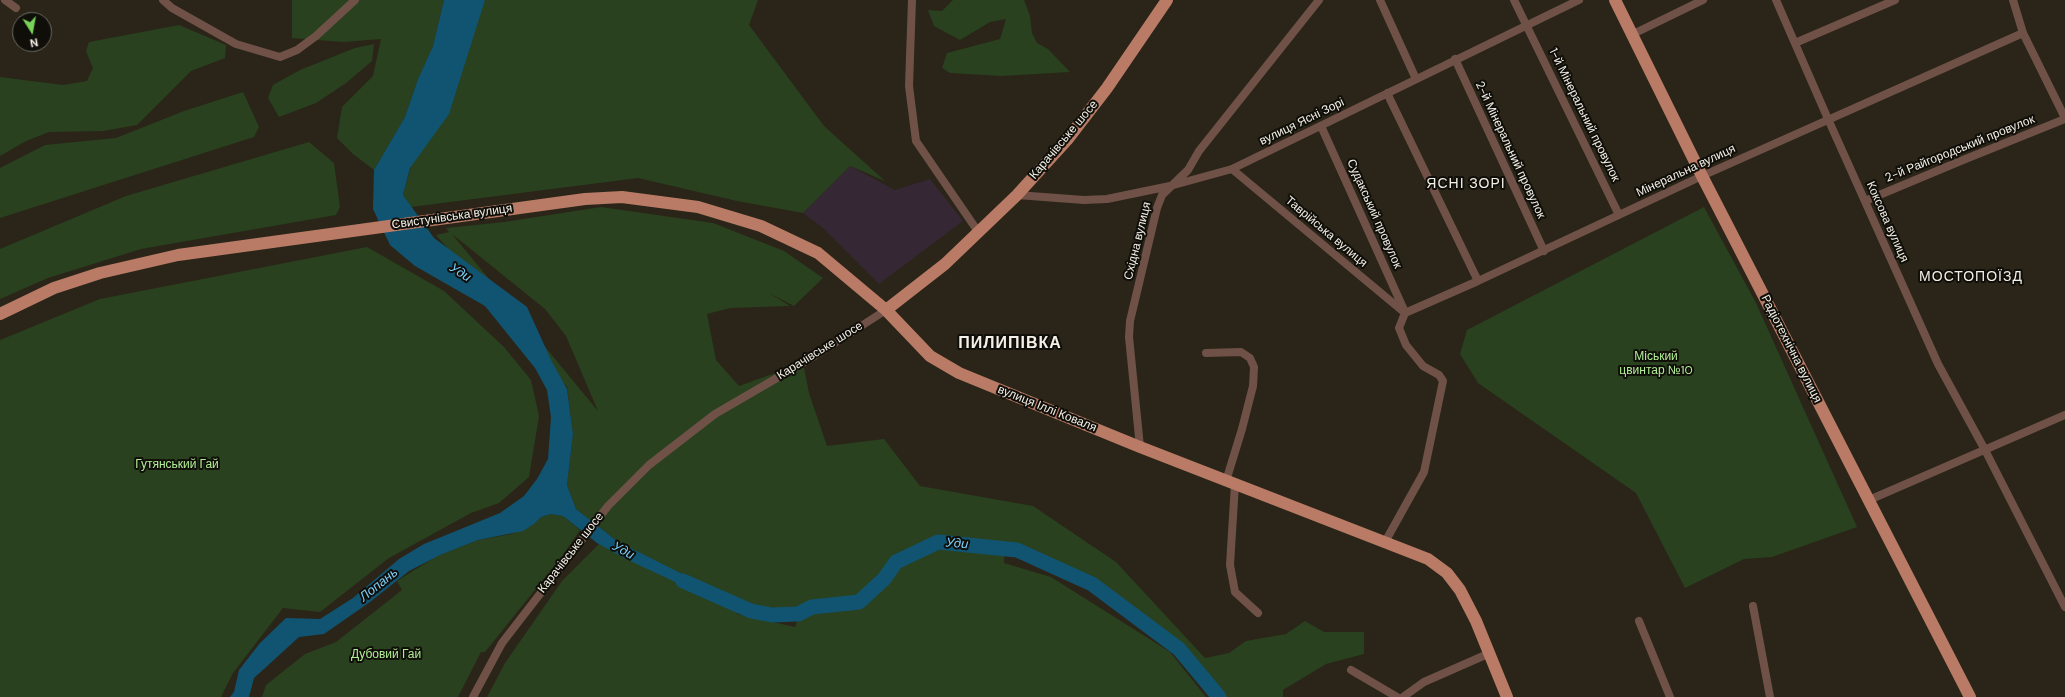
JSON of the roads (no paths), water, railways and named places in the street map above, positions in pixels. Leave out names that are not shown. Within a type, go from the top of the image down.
[{"type":"main road","name":"Карачівське шосе","points":[[886,310],[945,264],[1017,195],[1076,128],[1107,88],[1167,0]]},
{"type":"main road","name":"Радіотехнічна вулиця","points":[[1614,0],[1702,176],[1970,697]]},
{"type":"main road","name":"Свистунівська вулиця","points":[[0,314],[54,288],[108,271],[178,255],[361,231],[552,203],[622,197],[698,206],[760,226],[818,253],[886,310]]},
{"type":"main road","name":"вулиця Іллі Коваля","points":[[886,310],[930,356],[958,373],[1140,447],[1428,559],[1454,580],[1468,604],[1508,697]]},
{"type":"street","points":[[5,0],[16,8]]},
{"type":"street","points":[[163,0],[172,8],[236,44],[280,57],[297,50],[355,0]]},
{"type":"street","points":[[912,0],[909,86],[916,141],[979,233]]},
{"type":"street","name":"Східна вулиця","points":[[1140,447],[1129,337],[1130,321],[1157,208],[1162,195],[1170,186],[1181,179],[1200,151],[1319,0]]},
{"type":"street","points":[[1380,0],[1416,79]]},
{"type":"street","name":"1-й Мінеральний провулок","points":[[1514,0],[1619,215]]},
{"type":"street","name":"вулиця Ясні Зорі","points":[[1017,195],[1084,200],[1107,199],[1170,186],[1232,169],[1579,0]]},
{"type":"street","points":[[1631,35],[1703,0]]},
{"type":"street","name":"Коксова вулиця","points":[[1776,0],[1938,364],[1985,450],[2065,607]]},
{"type":"street","points":[[1795,43],[1895,0]]},
{"type":"street","points":[[2013,0],[2023,33],[2065,119]]},
{"type":"street","name":"Мінеральна вулиця","points":[[1405,313],[1544,251],[1702,176],[2023,33]]},
{"type":"street","name":"2-й Мінеральний провулок","points":[[1455,60],[1544,251]]},
{"type":"street","points":[[1387,94],[1478,281]]},
{"type":"street","name":"2-й Райгородський провулок","points":[[1865,201],[2065,119]]},
{"type":"street","name":"Судакський провулок","points":[[1321,126],[1405,313]]},
{"type":"street","name":"Таврійська вулиця","points":[[1232,169],[1405,313]]},
{"type":"street","name":"Карачівське шосе","points":[[473,697],[502,643],[571,552],[608,506],[649,465],[715,414],[813,357],[886,310]]},
{"type":"street","points":[[1385,542],[1424,472],[1443,381],[1439,375],[1423,366],[1406,345],[1399,328],[1405,313]]},
{"type":"street","points":[[1206,353],[1241,352],[1250,358],[1254,368],[1253,386],[1230,482],[1230,565],[1235,592],[1258,613]]},
{"type":"street","points":[[1869,500],[2065,415]]},
{"type":"street","points":[[1753,606],[1770,697]]},
{"type":"street","points":[[1639,621],[1670,697]]},
{"type":"street","points":[[1402,697],[1424,682],[1490,653]]},
{"type":"street","points":[[1351,670],[1397,697]]},
{"type":"water","name":"Лопань","points":[[444,0],[485,0],[449,114],[410,168],[403,195],[434,238],[527,307],[552,362],[567,389],[573,434],[567,485],[576,509],[617,541],[700,583],[703,595],[626,559],[597,543],[563,516],[551,514],[541,517],[534,524],[523,531],[478,540],[440,555],[409,571],[370,602],[324,634],[299,637],[254,678],[249,697],[230,697],[234,692],[239,670],[260,643],[286,618],[320,619],[353,598],[399,559],[424,544],[500,513],[524,496],[537,479],[548,459],[551,417],[547,390],[535,368],[485,306],[415,266],[390,245],[373,209],[374,170],[405,117],[418,79],[433,46]]},
{"type":"waterway","name":"Уди","points":[[683,581],[751,611],[772,615],[798,614],[812,607],[859,602],[884,579],[896,562],[938,542],[1017,550],[1092,584],[1179,649],[1219,697]]},
{"type":"district","name":"ЯСНІ ЗОРІ","points":[[1466,184]]},
{"type":"district","name":"МОСТОПОЇЗД","points":[[1971,277]]},
{"type":"district","name":"ПИЛИПІВКА","points":[[1010,344]]},
{"type":"park label","name":"Міський цвинтар №10","points":[[1656,364]]},
{"type":"park label","name":"Гутянський Гай","points":[[177,465]]},
{"type":"park label","name":"Дубовий Гай","points":[[386,655]]}]
